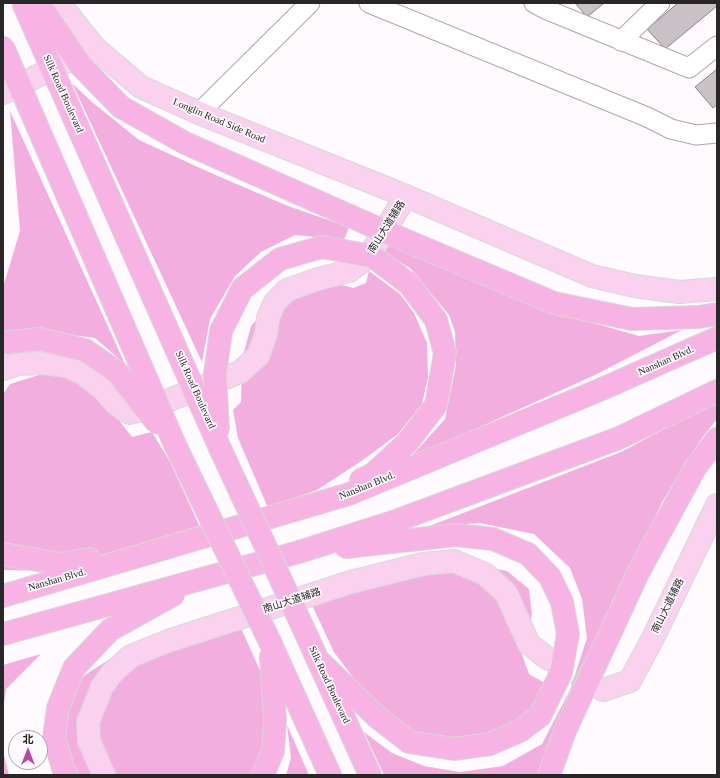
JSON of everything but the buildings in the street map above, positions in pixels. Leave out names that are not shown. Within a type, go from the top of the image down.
[{"type":"highway","name":"Silk Road Boulevard","points":[[23,3],[219,446],[370,775]]},
{"type":"highway","points":[[38,3],[81,66],[121,107],[185,143],[393,235],[554,303],[632,319],[699,317],[717,314]]},
{"type":"highway","points":[[3,47],[176,447],[270,642],[330,775]]},
{"type":"highway","points":[[219,446],[215,374],[221,331],[242,289],[280,258],[322,247],[372,256],[409,284],[436,320],[445,353],[436,405],[407,443],[373,474],[325,502]]},
{"type":"highway","name":"Nanshan Blvd.","points":[[3,596],[349,494],[602,389],[717,338]]},
{"type":"highway","points":[[3,343],[40,339],[85,350],[117,372],[176,447]]},
{"type":"highway","points":[[3,634],[299,552],[393,522],[619,438],[717,391]]},
{"type":"highway","points":[[549,775],[565,731],[638,573],[695,468],[717,438]]},
{"type":"highway","points":[[299,552],[456,535],[493,539],[528,554],[550,577],[562,602],[568,634],[561,673],[540,716],[520,731],[490,744],[454,749],[409,742],[377,717],[318,660]]},
{"type":"highway","points":[[3,554],[61,564],[173,546]]},
{"type":"highway","points":[[67,775],[64,771],[54,738],[58,708],[74,668],[110,630],[205,577]]},
{"type":"highway","points":[[263,775],[273,751],[275,720],[270,642]]},
{"type":"main road","name":"Longlin Road Side Road","points":[[61,3],[64,9],[95,48],[141,87],[199,113],[406,196]]},
{"type":"main road","points":[[3,93],[95,48]]},
{"type":"main road","name":"南山大道辅路","points":[[3,369],[18,364],[43,363],[67,366],[84,374],[103,389],[116,404],[129,413],[144,410],[240,372],[258,356],[266,334],[268,318],[275,302],[287,290],[318,279],[349,271],[368,257],[406,196],[592,276],[635,286],[679,292],[717,289]]},
{"type":"main road","name":"南山大道辅路","points":[[603,690],[630,681],[657,630],[717,505]]},
{"type":"main road","name":"南山大道辅路","points":[[104,775],[89,741],[88,722],[102,687],[112,673],[131,656],[168,641],[351,582],[423,564],[454,561],[484,574],[506,593],[529,644],[547,658]]},
{"type":"lane","points":[[199,113],[310,3]]},
{"type":"lane","points":[[369,3],[647,117],[671,129],[696,134],[717,133]]},
{"type":"lane","points":[[621,41],[660,3]]},
{"type":"lane","points":[[544,5],[621,41],[689,68],[717,46]]},
{"type":"shaded area","points":[[72,83],[92,102],[139,140],[288,206],[349,227],[344,240],[295,235],[261,252],[235,276],[210,319],[202,362]]},
{"type":"shaded area","points":[[10,111],[125,364],[95,338],[48,332],[3,341],[3,287],[20,231]]},
{"type":"shaded area","points":[[377,237],[562,314],[639,336],[682,330],[595,375],[409,459],[445,419],[456,365],[455,332],[449,315],[410,268],[374,248]]},
{"type":"shaded area","points":[[369,271],[400,294],[414,313],[427,343],[428,377],[422,404],[398,434],[363,460],[317,490],[268,508],[238,438],[233,410],[241,402],[242,359],[251,326],[275,297],[323,280],[353,288],[366,283]]},
{"type":"shaded area","points":[[42,374],[68,378],[97,392],[132,437],[152,432],[170,462],[200,527],[77,567],[41,571],[3,570],[3,394],[10,384]]},
{"type":"shaded area","points":[[717,401],[717,419],[702,438],[662,502],[540,775],[384,775],[364,732],[392,753],[424,766],[460,772],[503,766],[542,744],[570,690],[587,638],[582,599],[570,568],[534,534],[480,523],[427,527],[621,452]]},
{"type":"shaded area","points":[[474,565],[507,571],[529,589],[532,615],[520,649],[529,674],[550,686],[526,732],[424,742],[363,691],[334,652],[305,590]]},
{"type":"shaded area","points":[[240,626],[262,675],[269,729],[264,775],[79,775],[58,751],[60,702],[85,675],[133,644]]},
{"type":"shaded area","points":[[41,654],[6,689],[3,710],[3,665]]},
{"type":"shaded area","points":[[287,725],[309,775],[286,775],[291,758]]},
{"type":"shaded area","points":[[3,751],[9,775],[3,775]]},
{"type":"tunnel","points":[[547,658],[603,690]]}]
